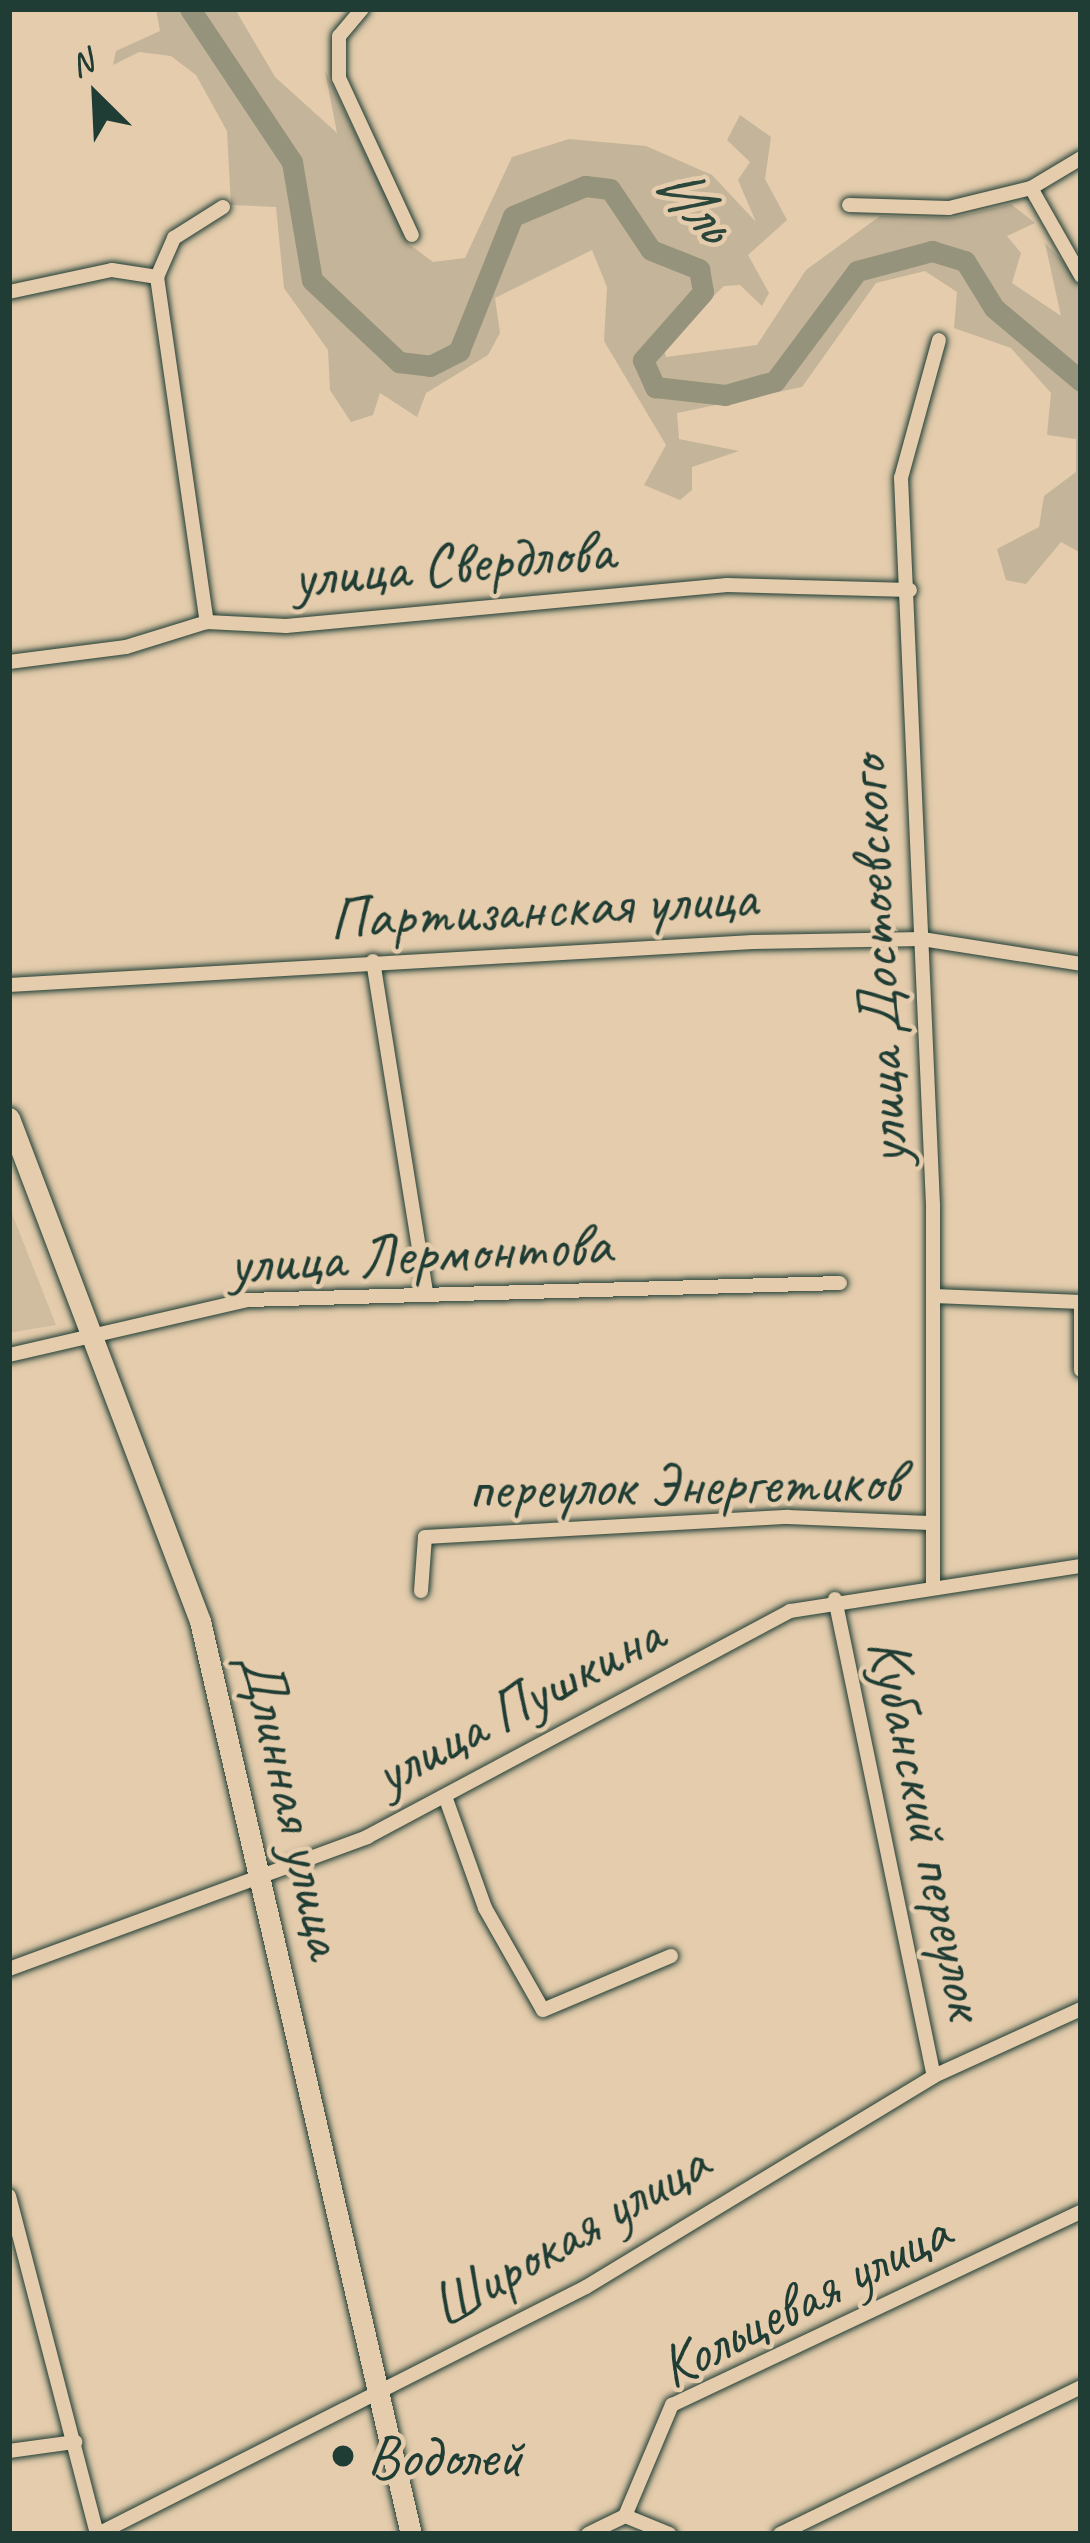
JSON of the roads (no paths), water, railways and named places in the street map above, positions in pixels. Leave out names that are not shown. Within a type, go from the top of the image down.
[{"type":"main road","name":"Длинная улица","points":[[9,1118],[200,1621],[263,1874],[411,2534]]},
{"type":"street","points":[[362,9],[339,36],[339,78],[412,235]]},
{"type":"street","points":[[849,205],[949,208],[1031,188],[1081,158]]},
{"type":"street","points":[[1031,188],[1081,277]]},
{"type":"street","points":[[207,622],[157,277],[174,238],[223,207]]},
{"type":"street","points":[[9,292],[112,270],[157,277]]},
{"type":"street","name":"улица Достоевского","points":[[933,1585],[934,1296],[910,590],[901,478],[939,340]]},
{"type":"street","name":"улица Свердлова","points":[[9,662],[126,647],[207,622],[286,626],[728,585],[910,590]]},
{"type":"street","name":"Партизанская улица","points":[[9,986],[374,961],[922,939],[1081,964]]},
{"type":"street","points":[[374,961],[426,1293]]},
{"type":"street","name":"улица Лермонтова","points":[[9,1355],[247,1300],[840,1283]]},
{"type":"street","points":[[934,1296],[1081,1302],[1081,1370]]},
{"type":"street","name":"переулок Энергетиков","points":[[421,1591],[425,1538],[788,1517],[930,1523]]},
{"type":"street","name":"улица Пушкина","points":[[9,1969],[446,1799],[751,1628],[835,1599],[1081,1566]]},
{"type":"street","name":"Кубанский переулок","points":[[835,1599],[934,2076]]},
{"type":"street","points":[[446,1799],[485,1909],[543,2010],[671,1956]]},
{"type":"street","name":"Широкая улица","points":[[98,2534],[586,2287],[934,2076],[1081,2009]]},
{"type":"street","points":[[9,2196],[98,2534]]},
{"type":"street","name":"Кольцевая улица","points":[[625,2516],[672,2405],[1081,2212]]},
{"type":"street","points":[[780,2534],[1081,2387]]},
{"type":"street","points":[[9,2451],[75,2442]]},
{"type":"street","points":[[588,2534],[625,2516],[669,2534]]},
{"type":"waterway","name":"Иль","points":[[190,9],[292,162],[312,280],[399,362],[430,366],[459,351],[513,216],[585,186],[610,189],[651,250],[699,269],[703,292],[643,360],[655,387],[725,395],[775,381],[857,271],[932,251],[965,261],[994,308],[1081,381]]},
{"type":"place","name":"Водолей","points":[[343,2456]]}]
